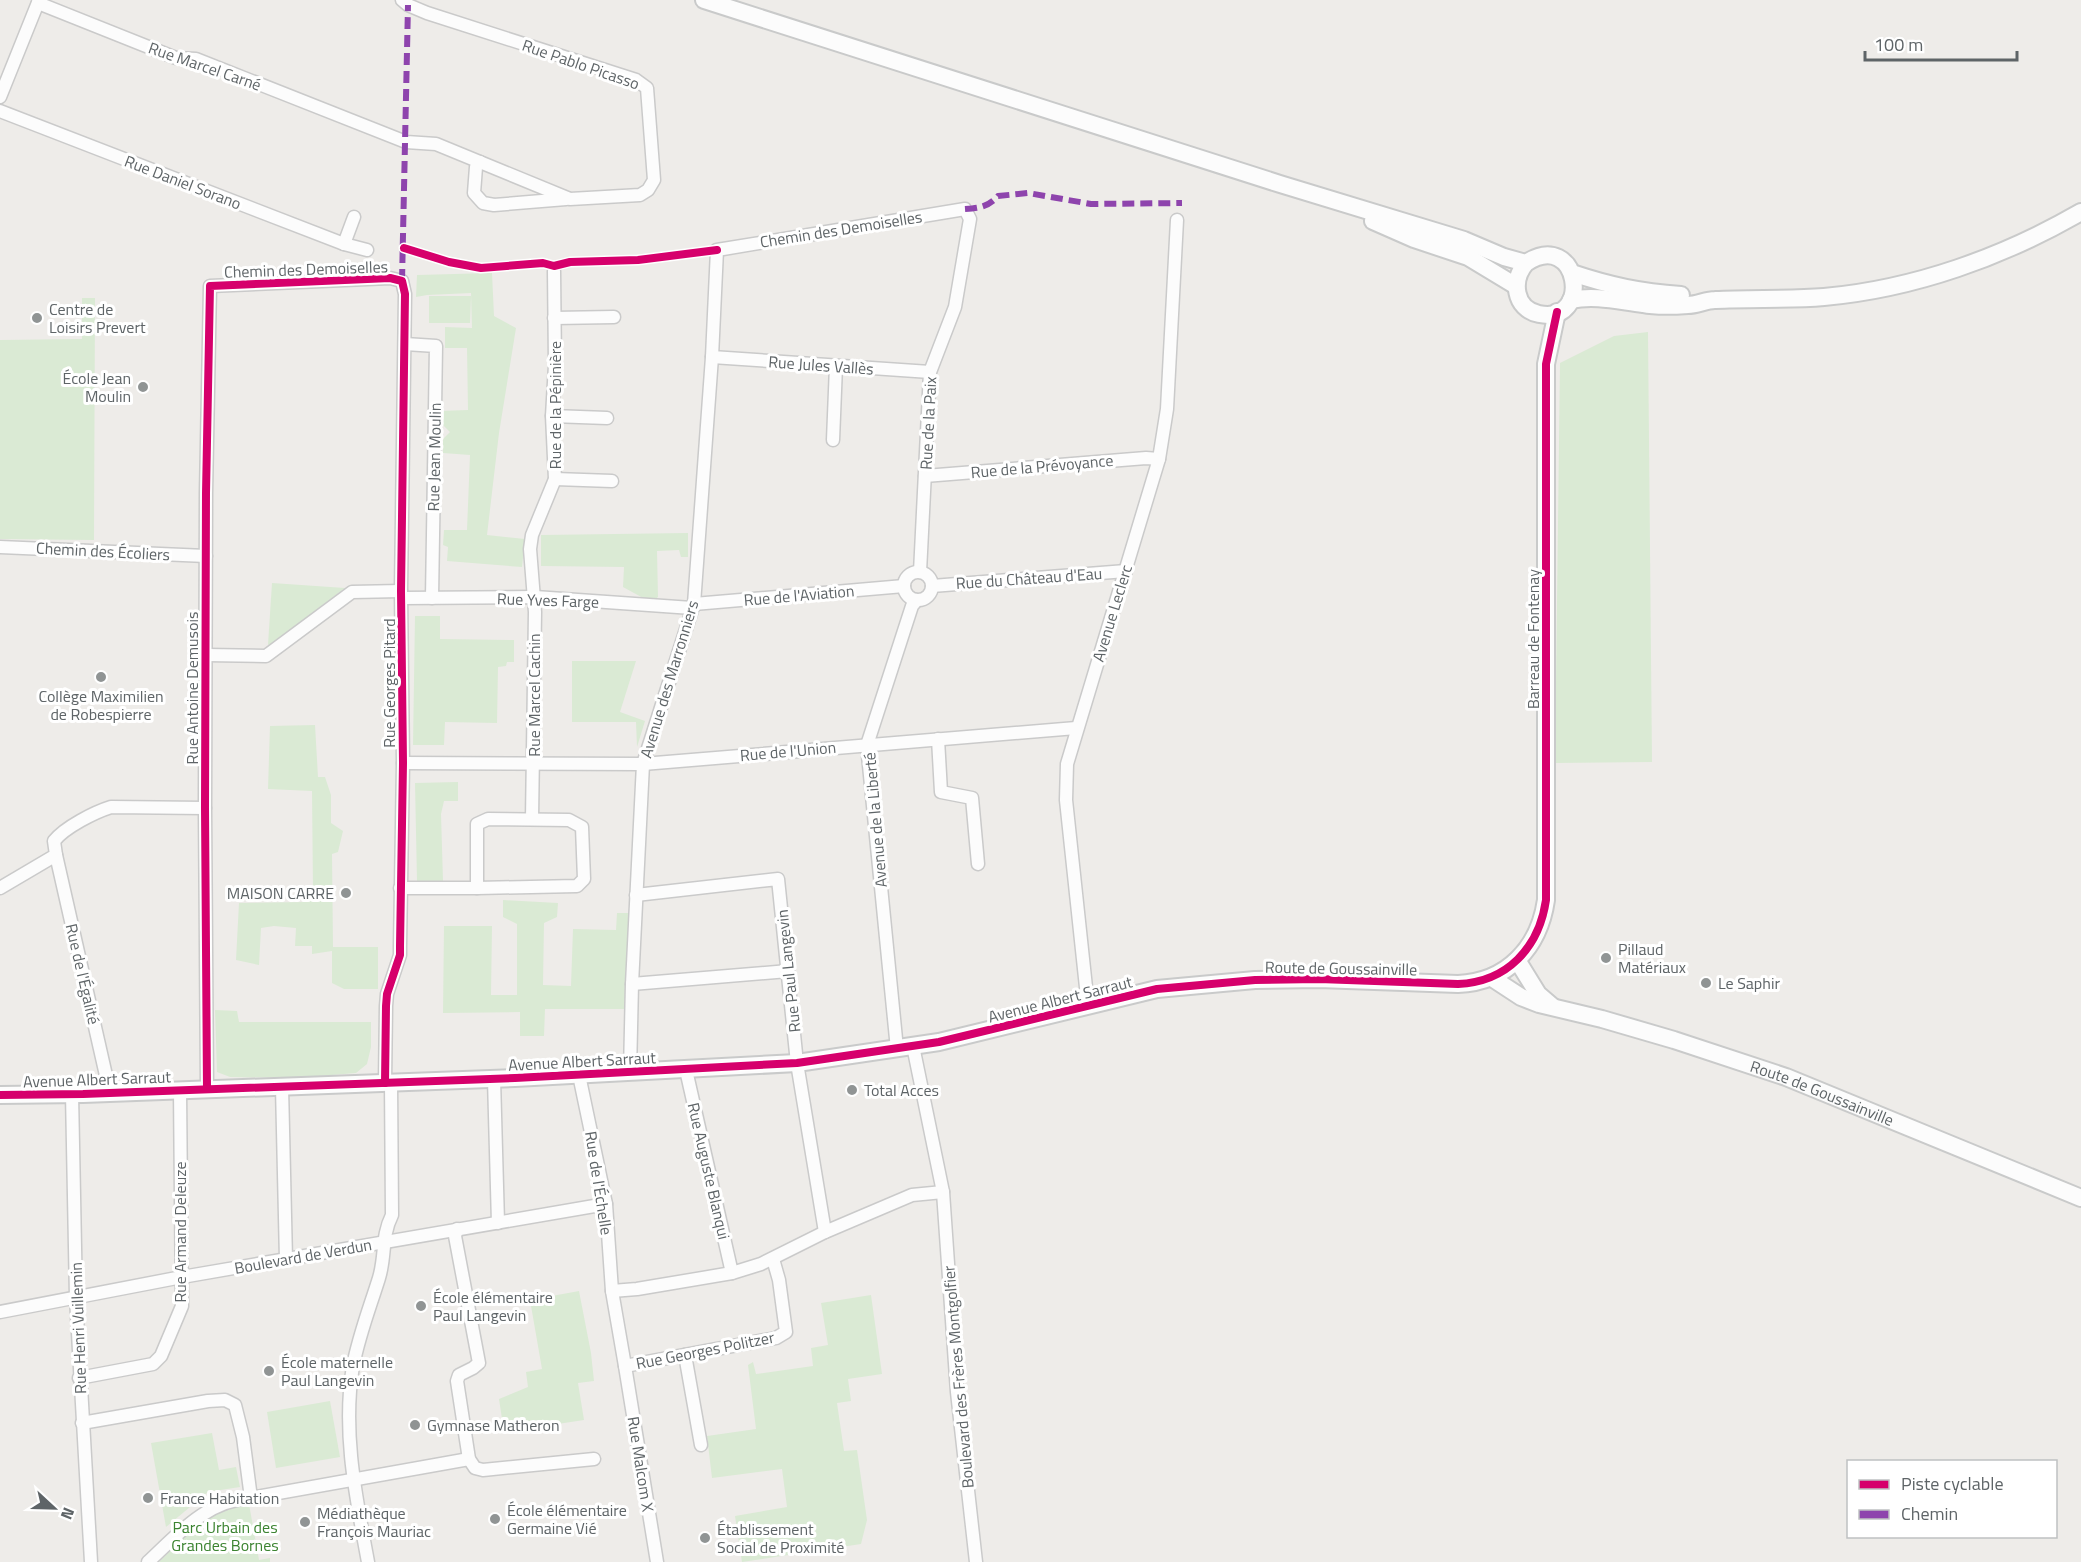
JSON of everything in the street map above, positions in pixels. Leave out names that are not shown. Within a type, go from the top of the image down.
[{"type":"street","points":[[704,0],[1280,184],[1464,240],[1504,257],[1526,263]]},
{"type":"street","points":[[0,97],[38,2]]},
{"type":"street","name":"Rue Marcel Carné","points":[[38,2],[176,58],[196,59],[406,142]]},
{"type":"street","name":"Rue Pablo Picasso","points":[[405,2],[427,13],[636,80],[647,88],[654,180],[648,190],[640,195],[494,205],[483,203],[474,193],[476,167],[480,162]]},
{"type":"street","name":"Rue Daniel Sorano","points":[[0,111],[344,244],[368,250]]},
{"type":"street","name":"Rue Pablo Picasso","points":[[406,142],[436,144],[570,199]]},
{"type":"street","points":[[1280,184],[1414,239],[1467,257],[1516,286]]},
{"type":"street","name":"Chemin des Demoiselles","points":[[717,250],[965,208]]},
{"type":"street","name":"Rue de la Paix","points":[[920,572],[930,372],[955,308],[970,219],[965,208]]},
{"type":"street","points":[[1572,273],[1608,285],[1711,300],[1823,297],[1909,282],[1968,264],[2014,246],[2081,212]]},
{"type":"street","points":[[344,244],[354,217]]},
{"type":"street","name":"Avenue Leclerc","points":[[1088,1006],[1066,800],[1066,764],[1159,459],[1167,409],[1177,220]]},
{"type":"street","name":"Avenue des Marronniers","points":[[630,1072],[643,764],[693,606],[712,357],[717,250]]},
{"type":"street","points":[[1571,300],[1575,287],[1572,273],[1562,261],[1548,256],[1532,259],[1518,274],[1516,286],[1522,302],[1535,313],[1546,315],[1557,312],[1571,300],[1583,298],[1645,305],[1690,305],[1711,300]]},
{"type":"street","name":"Rue de la Pépinière","points":[[532,535],[555,479],[552,416],[555,365],[554,271]]},
{"type":"street","name":"Chemin des Demoiselles","points":[[210,286],[390,278],[402,281]]},
{"type":"street","name":"Rue Georges Pitard","points":[[368,1562],[353,1480],[349,1412],[353,1366],[365,1318],[379,1277],[385,1230],[392,1215],[386,1006],[388,991],[400,955],[405,344],[405,294],[402,281]]},
{"type":"street","name":"Rue Antoine Demusois","points":[[207,1089],[205,808],[210,286]]},
{"type":"street","name":"Barreau de Fontenay","points":[[1517,960],[1537,934],[1544,916],[1547,880],[1546,364],[1557,312]]},
{"type":"street","name":"Barreau de Fontenay","points":[[1535,313],[1546,364]]},
{"type":"street","points":[[554,318],[614,317]]},
{"type":"street","name":"Rue Jean Moulin","points":[[405,344],[436,346],[432,598]]},
{"type":"street","name":"Rue Jules Vallès","points":[[712,357],[930,372]]},
{"type":"street","points":[[833,440],[836,366]]},
{"type":"street","points":[[552,416],[607,418]]},
{"type":"street","name":"Rue de la Prévoyance","points":[[925,476],[1146,458],[1159,459]]},
{"type":"street","points":[[555,479],[612,481]]},
{"type":"street","name":"Rue Marcel Cachin","points":[[532,535],[530,549],[535,597],[532,819]]},
{"type":"street","name":"Chemin des Écoliers","points":[[0,547],[206,556]]},
{"type":"street","name":"Rue du Château d'Eau","points":[[932,586],[1126,571]]},
{"type":"street","points":[[920,572],[927,575],[932,586],[926,597],[917,600],[909,597],[904,586],[910,574],[920,572]]},
{"type":"street","name":"Rue de l'Aviation","points":[[693,606],[904,586]]},
{"type":"street","name":"Rue Yves Farge","points":[[206,655],[266,656],[352,592],[432,598],[535,597],[693,606]]},
{"type":"street","name":"Avenue de la Liberté","points":[[917,600],[912,606],[867,745],[905,1047],[943,1192]]},
{"type":"street","name":"Rue de l'Union","points":[[403,763],[643,764],[1076,728]]},
{"type":"street","points":[[938,739],[941,792],[972,798],[978,864]]},
{"type":"street","points":[[0,888],[56,855],[54,841],[60,833],[102,810],[111,807],[205,808]]},
{"type":"street","points":[[400,888],[477,888],[577,886],[584,879],[582,827],[569,820],[488,819],[477,824],[477,888]]},
{"type":"street","name":"Rue de l'Égalité","points":[[56,855],[110,1093]]},
{"type":"street","name":"Rue Paul Langevin","points":[[636,896],[778,879],[797,1063],[825,1232]]},
{"type":"street","name":"Route de Goussainville","points":[[1157,989],[1255,980],[1319,979],[1472,984],[1492,978],[1517,960],[1538,994],[1555,1008]]},
{"type":"street","points":[[632,984],[788,970]]},
{"type":"street","name":"Route de Goussainville","points":[[1492,978],[1530,1001],[1674,1040],[1786,1077],[2081,1198]]},
{"type":"street","name":"Avenue Albert Sarraut","points":[[0,1095],[494,1079],[797,1063],[939,1042],[1157,989]]},
{"type":"street","name":"Rue Auguste Blanqui","points":[[686,1070],[732,1273]]},
{"type":"street","name":"Rue de l'Échelle","points":[[579,1075],[606,1204],[612,1291]]},
{"type":"street","points":[[494,1079],[498,1223]]},
{"type":"street","points":[[282,1087],[286,1260]]},
{"type":"street","name":"Rue Armand Deleuze","points":[[79,1378],[153,1364],[161,1356],[182,1306],[180,1090]]},
{"type":"street","name":"Rue Henri Vuillemin","points":[[72,1094],[79,1378],[91,1562]]},
{"type":"street","points":[[612,1291],[732,1273],[772,1258],[825,1232],[912,1195],[943,1192]]},
{"type":"street","name":"Boulevard des Frères Montgolfier","points":[[943,1192],[957,1392],[976,1562]]},
{"type":"street","name":"Boulevard de Verdun","points":[[0,1311],[182,1277],[606,1204]]},
{"type":"street","points":[[457,1230],[455,1236],[479,1363],[459,1374],[457,1381],[469,1459],[476,1468],[483,1470],[594,1459]]},
{"type":"street","name":"Rue Georges Politzer","points":[[612,1291],[625,1365],[776,1338],[786,1332],[779,1280],[772,1258]]},
{"type":"street","points":[[686,1354],[701,1445]]},
{"type":"street","name":"Rue Malcom X","points":[[625,1365],[657,1562]]},
{"type":"street","points":[[82,1423],[225,1400],[235,1405],[243,1437],[251,1498]]},
{"type":"street","points":[[148,1562],[198,1516],[234,1498],[251,1498],[469,1459]]},
{"type":"green space","points":[[492,273],[494,316],[516,328],[499,433],[487,535],[525,539],[522,567],[447,561],[448,547],[443,545],[444,530],[467,530],[470,455],[443,453],[443,439],[450,432],[439,421],[439,411],[468,410],[467,348],[445,348],[445,327],[472,328],[471,293],[416,297],[417,275]]},
{"type":"green space","points":[[429,296],[471,296],[470,323],[429,323]]},
{"type":"green space","points":[[82,298],[95,298],[94,540],[0,539],[0,340],[82,339]]},
{"type":"green space","points":[[1648,332],[1652,762],[1555,763],[1560,363],[1614,336]]},
{"type":"green space","points":[[688,533],[688,557],[681,557],[679,550],[657,551],[658,597],[654,600],[645,599],[623,587],[624,567],[541,566],[541,535]]},
{"type":"green space","points":[[272,583],[345,588],[268,645]]},
{"type":"green space","points":[[415,616],[440,616],[440,639],[514,640],[514,662],[507,662],[506,666],[498,667],[497,723],[445,722],[444,745],[413,745]]},
{"type":"green space","points":[[572,661],[636,661],[620,712],[645,721],[637,747],[636,722],[572,722]]},
{"type":"green space","points":[[315,725],[318,777],[325,777],[331,795],[331,823],[343,831],[338,852],[332,854],[333,947],[378,947],[378,989],[344,989],[332,983],[332,951],[312,954],[312,946],[295,946],[296,928],[274,926],[261,928],[259,965],[236,960],[239,903],[305,902],[302,893],[313,892],[312,791],[268,789],[270,726]]},
{"type":"green space","points":[[458,782],[458,801],[444,801],[441,814],[443,881],[417,881],[415,783]]},
{"type":"green space","points":[[503,900],[558,903],[557,917],[544,923],[543,985],[571,986],[573,929],[616,930],[617,913],[629,913],[627,1009],[545,1009],[544,1036],[520,1036],[520,1012],[443,1013],[444,926],[492,926],[491,995],[517,995],[517,924],[503,917]]},
{"type":"green space","points":[[215,1010],[237,1011],[239,1022],[371,1022],[371,1047],[367,1064],[356,1073],[296,1078],[230,1077],[217,1072]]},
{"type":"green space","points":[[579,1291],[594,1381],[578,1383],[584,1420],[504,1432],[499,1399],[528,1387],[526,1372],[542,1369],[530,1300]]},
{"type":"green space","points":[[871,1295],[882,1374],[848,1379],[851,1401],[837,1403],[844,1451],[857,1450],[867,1520],[861,1544],[742,1562],[735,1516],[787,1507],[782,1469],[712,1478],[707,1436],[756,1429],[748,1365],[753,1362],[756,1374],[813,1366],[811,1348],[828,1345],[821,1303]]},
{"type":"green space","points":[[330,1401],[340,1457],[276,1468],[267,1412]]},
{"type":"green space","points":[[212,1433],[219,1470],[236,1467],[240,1487],[208,1492],[166,1527],[151,1443]]},
{"type":"green space","name":"Parc Urbain des Grandes Bornes","points":[[249,1504],[259,1560],[270,1558],[270,1562],[159,1562],[190,1531],[213,1514]]},
{"type":"marked path","points":[[402,281],[408,5]]},
{"type":"marked path","points":[[965,209],[991,203],[998,196],[1028,193],[1091,204],[1182,203]]},
{"type":"cycle path","points":[[404,248],[449,262],[481,268],[543,263],[554,266],[570,262],[638,260],[717,250]]},
{"type":"cycle path","points":[[207,1089],[206,493],[210,286],[390,278],[402,281],[405,294],[401,591],[403,763],[400,955],[387,994],[385,1083]]},
{"type":"cycle path","points":[[0,1095],[515,1078],[797,1063],[939,1042],[1157,989],[1255,980],[1319,979],[1458,984],[1491,977],[1506,969],[1528,947],[1536,933],[1546,900],[1546,364],[1557,312]]},
{"type":"place","name":"Centre de Loisirs Prevert","points":[[37,318]]},
{"type":"place","name":"École Jean Moulin","points":[[143,387]]},
{"type":"place","name":"Collège Maximilien de Robespierre","points":[[101,677]]},
{"type":"place","name":"MAISON CARRE","points":[[346,893]]},
{"type":"place","name":"Pillaud Matériaux","points":[[1606,958]]},
{"type":"place","name":"Le Saphir","points":[[1706,983]]},
{"type":"place","name":"Total Acces","points":[[852,1090]]},
{"type":"place","name":"École élémentaire Paul Langevin","points":[[421,1306]]},
{"type":"place","name":"École maternelle Paul Langevin","points":[[269,1371]]},
{"type":"place","name":"Gymnase Matheron","points":[[415,1425]]},
{"type":"place","name":"France Habitation","points":[[148,1498]]},
{"type":"place","name":"École élémentaire Germaine Vié","points":[[495,1519]]},
{"type":"place","name":"Médiathèque François Mauriac","points":[[305,1522]]},
{"type":"place","name":"Établissement Social de Proximité","points":[[705,1538]]}]
